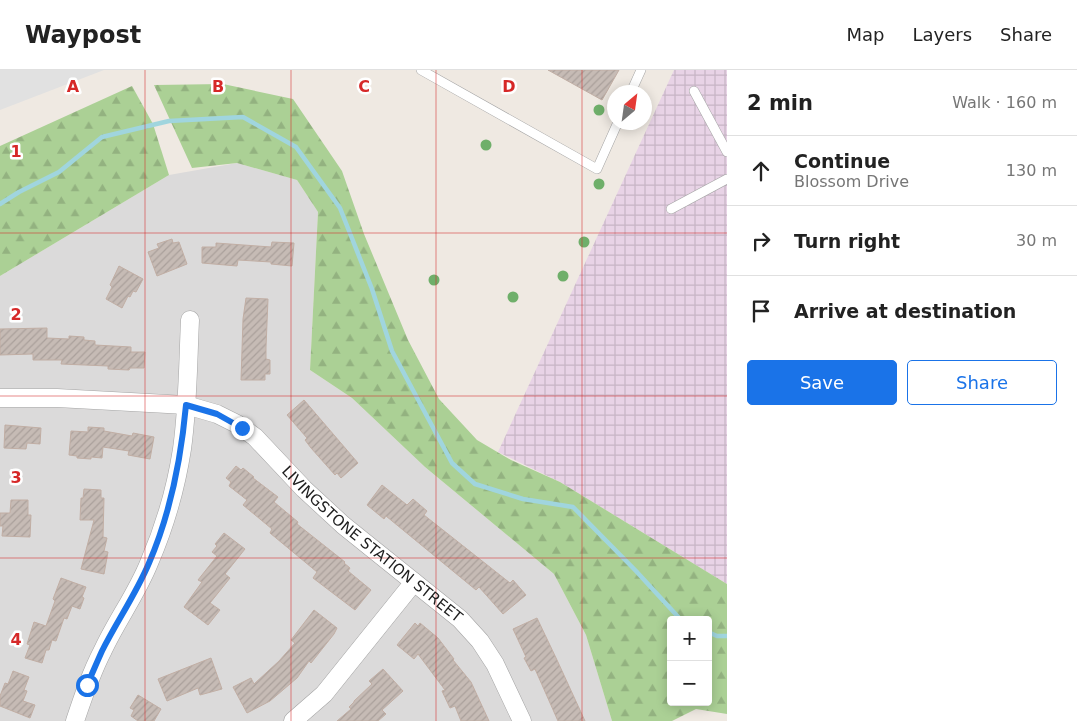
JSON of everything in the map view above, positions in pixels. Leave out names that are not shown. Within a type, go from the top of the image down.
[{"type":"street","points":[[75,721],[87,685],[103,650],[149,563],[164,524],[178,467],[186,405],[190,320]]},
{"type":"street","name":"LIVINGSTONE STATION STREET","points":[[0,398],[56,398],[186,405],[217,414],[237,424],[255,437],[304,489],[343,525],[460,619],[480,641],[495,664],[522,721]]},
{"type":"street","points":[[292,721],[324,694],[414,582]]},
{"type":"lane","points":[[421,70],[597,169],[614,130]]},
{"type":"lane","points":[[634,85],[642,70]]},
{"type":"lane","points":[[694,91],[727,152]]},
{"type":"lane","points":[[672,209],[727,179]]},
{"type":"shaded area","points":[[0,70],[104,70],[0,110]]},
{"type":"shaded area","points":[[674,70],[727,70],[727,584],[560,482],[498,452],[646,130],[652,130],[652,118]]},
{"type":"shaded area","points":[[237,163],[297,180],[318,212],[310,370],[352,398],[425,467],[554,574],[586,635],[612,721],[0,721],[0,276],[169,175]]},
{"type":"green space","points":[[223,84],[293,99],[342,171],[364,234],[408,340],[439,399],[477,440],[511,460],[560,482],[727,584],[727,714],[696,709],[672,721],[612,721],[586,635],[554,574],[425,467],[352,398],[310,370],[318,212],[297,180],[237,163],[192,168],[154,85]]},
{"type":"green space","points":[[132,86],[153,124],[169,175],[0,276],[0,146]]},
{"type":"building","points":[[548,70],[619,70],[610,85],[607,85],[607,91],[602,100]]},
{"type":"building","points":[[172,239],[173,243],[179,242],[187,264],[157,276],[148,252],[159,248],[157,244]]},
{"type":"building","points":[[272,242],[294,243],[292,266],[271,264],[271,262],[238,260],[237,266],[202,263],[202,247],[216,247],[216,243],[271,247]]},
{"type":"building","points":[[119,266],[143,279],[136,292],[133,291],[130,297],[128,296],[122,308],[106,299]]},
{"type":"building","points":[[246,298],[268,299],[266,359],[270,360],[270,374],[265,374],[265,380],[241,380],[243,319]]},
{"type":"building","points":[[47,328],[47,338],[69,339],[69,336],[84,337],[84,340],[95,341],[95,345],[131,347],[131,352],[145,352],[144,368],[130,368],[129,370],[108,369],[108,366],[61,364],[62,360],[33,360],[33,354],[0,355],[0,329]]},
{"type":"building","points":[[304,400],[358,463],[341,478],[337,473],[335,475],[311,448],[305,440],[307,438],[287,415]]},
{"type":"building","points":[[5,425],[41,428],[40,444],[27,443],[26,449],[4,448]]},
{"type":"building","points":[[88,427],[104,428],[104,431],[132,436],[133,433],[154,437],[150,459],[128,455],[129,451],[103,447],[102,458],[77,458],[77,456],[69,455],[71,431],[88,432]]},
{"type":"building","points":[[236,466],[241,470],[243,468],[278,497],[274,502],[298,522],[297,524],[345,562],[350,568],[348,571],[371,590],[355,610],[313,578],[317,572],[270,533],[272,529],[243,505],[247,500],[229,486],[231,482],[226,478]]},
{"type":"building","points":[[382,485],[407,505],[413,499],[427,511],[424,515],[510,583],[513,580],[526,595],[503,614],[479,587],[476,590],[386,516],[384,519],[367,505]]},
{"type":"building","points":[[84,489],[101,490],[101,498],[104,498],[103,537],[107,538],[104,551],[108,552],[104,574],[81,569],[94,520],[80,520],[81,498],[83,498]]},
{"type":"building","points":[[11,500],[28,500],[28,515],[31,515],[30,537],[2,536],[3,526],[0,526],[0,513],[10,513]]},
{"type":"building","points":[[224,533],[245,549],[225,574],[230,578],[210,603],[220,610],[208,625],[184,607],[202,582],[198,580],[217,556],[212,552],[217,546],[215,544]]},
{"type":"building","points":[[61,578],[86,587],[80,609],[72,606],[67,619],[64,618],[56,641],[52,640],[49,650],[46,650],[42,663],[25,658],[30,645],[27,644],[34,622],[46,626]]},
{"type":"building","points":[[314,610],[337,628],[334,634],[311,663],[309,661],[297,678],[270,701],[247,713],[233,687],[251,678],[254,684],[279,661],[295,643],[291,640]]},
{"type":"building","points":[[537,618],[585,721],[558,721],[535,669],[531,671],[524,658],[526,657],[513,629]]},
{"type":"building","points":[[415,623],[418,626],[420,623],[438,638],[454,659],[471,682],[489,721],[461,721],[455,706],[450,708],[442,691],[445,690],[418,654],[414,659],[397,645]]},
{"type":"building","points":[[211,658],[222,689],[200,695],[198,688],[167,701],[158,679]]},
{"type":"building","points":[[383,669],[403,691],[382,710],[386,714],[378,721],[337,721],[351,709],[349,707],[354,701],[372,684],[369,681]]},
{"type":"building","points":[[13,671],[29,677],[24,690],[27,691],[23,701],[35,705],[30,718],[0,706],[0,696],[5,683],[8,684]]},
{"type":"building","points":[[138,695],[161,709],[154,721],[138,721],[131,716],[134,710],[130,708]]},
{"type":"waterway","points":[[0,204],[59,172],[102,137],[169,121],[243,117],[296,147],[340,208],[372,289],[392,351],[452,463],[475,484],[523,499],[573,507],[677,616]]},
{"type":"waterway","points":[[712,634],[727,636]]},
{"type":"route","points":[[87,685],[103,650],[149,563],[164,524],[175,485],[182,448],[186,405],[217,414],[242,428]]}]
